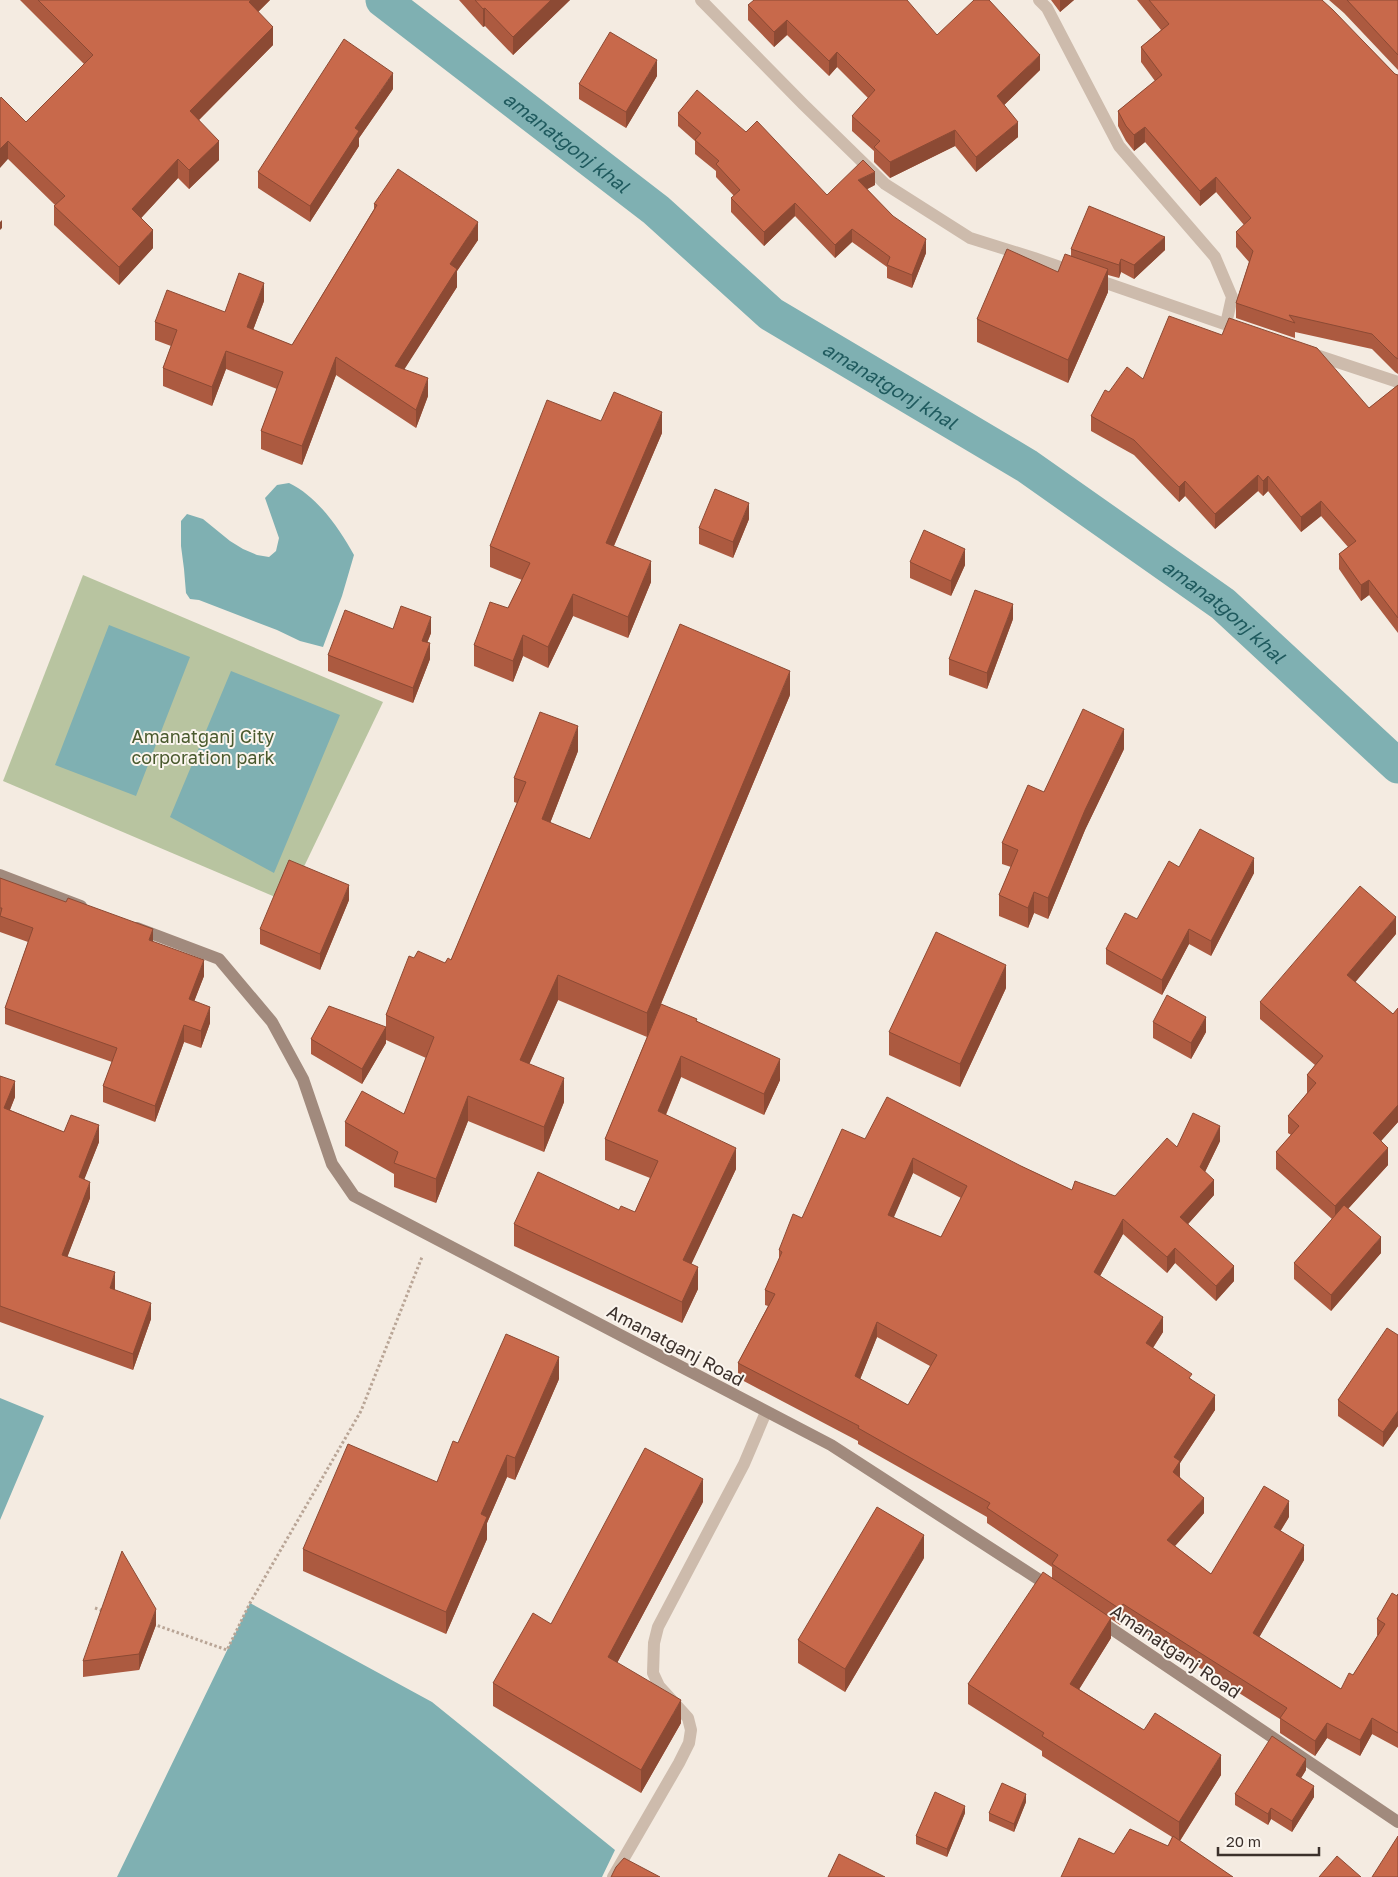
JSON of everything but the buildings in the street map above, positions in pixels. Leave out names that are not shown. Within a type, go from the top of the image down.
[{"type":"main road","points":[[0,875],[95,912]]},
{"type":"main road","name":"Amanatganj Road","points":[[121,922],[219,959],[272,1022],[303,1079],[332,1164],[354,1196],[831,1445],[1064,1597]]},
{"type":"main road","name":"Amanatganj Road","points":[[1088,1613],[1398,1822]]},
{"type":"street","points":[[701,0],[885,184],[970,238],[1034,258],[1253,334]]},
{"type":"street","points":[[1039,0],[1047,8],[1120,146],[1215,258],[1232,297],[1226,324]]},
{"type":"street","points":[[1298,349],[1398,382]]},
{"type":"street","points":[[613,1877],[689,1743],[691,1730],[688,1718],[659,1686],[653,1674],[654,1643],[658,1627],[744,1464],[766,1412]]},
{"type":"path","points":[[148,1622],[227,1650],[250,1603],[361,1411],[430,1236]]},
{"type":"path","points":[[95,1608],[106,1612]]},
{"type":"green space","name":"Amanatganj City corporation park","points":[[83,575],[383,702],[287,902],[3,781]]},
{"type":"water","points":[[289,483],[309,496],[327,514],[342,534],[354,555],[342,596],[323,647],[300,641],[277,630],[199,600],[190,599],[186,593],[181,546],[181,521],[187,514],[203,519],[243,549],[257,555],[269,557],[276,551],[279,538],[265,498],[277,485]]},
{"type":"water","points":[[109,625],[190,657],[136,796],[55,765]]},
{"type":"water","points":[[231,671],[340,715],[274,873],[170,817]]},
{"type":"water","points":[[0,1398],[44,1416],[0,1520]]},
{"type":"water","points":[[250,1603],[432,1702],[615,1850],[602,1877],[117,1877]]},
{"type":"waterway","name":"amanatgonj khal","points":[[383,0],[656,210],[771,314],[1027,466],[1223,604],[1398,766]]}]
